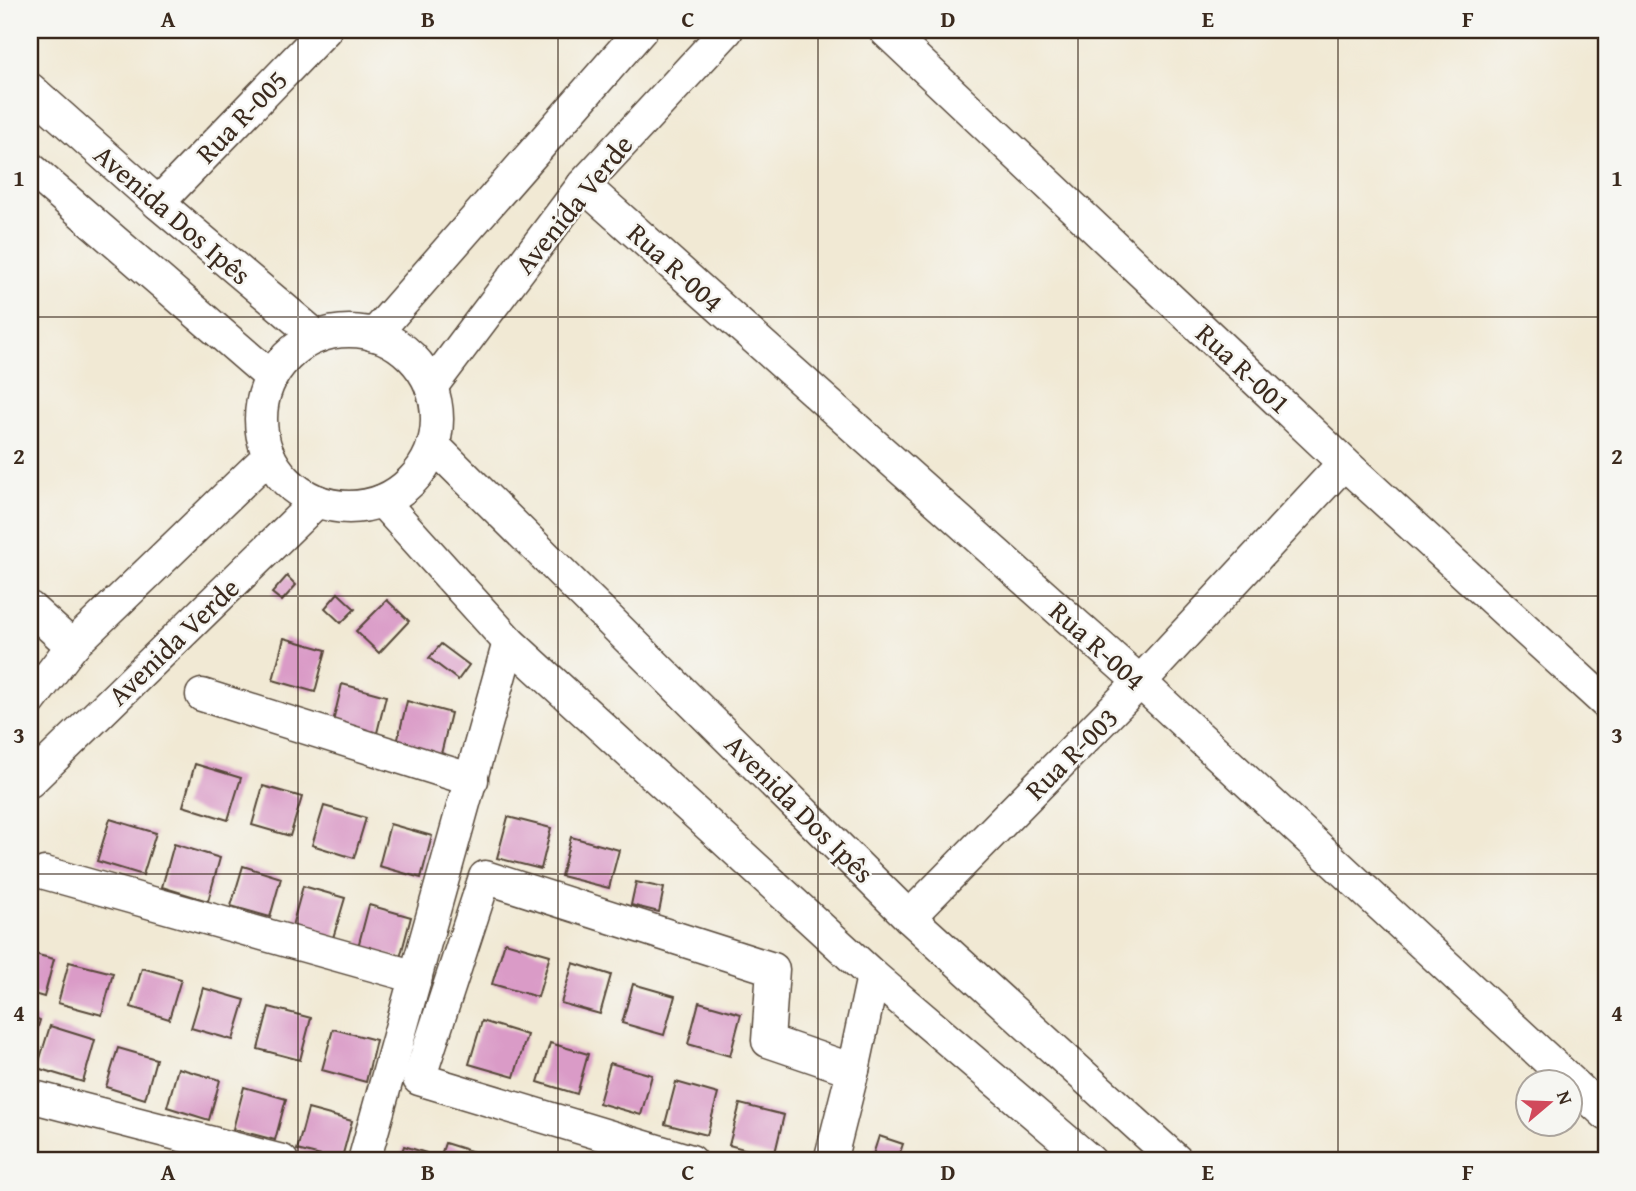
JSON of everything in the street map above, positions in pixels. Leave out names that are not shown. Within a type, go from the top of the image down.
[{"type":"street","name":"Rua R-005","points":[[158,203],[325,30]]},
{"type":"street","points":[[374,335],[641,30]]},
{"type":"street","name":"Avenida Verde","points":[[431,387],[583,185],[727,30]]},
{"type":"street","name":"Rua R-001","points":[[885,30],[1345,463],[1606,703]]},
{"type":"street","name":"Avenida Dos Ipês","points":[[30,89],[158,203],[317,337]]},
{"type":"street","name":"Avenida Dos Ipês","points":[[30,168],[271,377]]},
{"type":"street","name":"Rua R-004","points":[[583,185],[1140,682],[1606,1114]]},
{"type":"street","points":[[355,331],[374,335],[408,354],[431,387],[437,426],[433,445],[414,479],[399,492],[382,501],[345,508],[317,501],[293,488],[279,474],[269,456],[262,437],[264,396],[271,377],[283,360],[298,346],[336,332],[355,331]]},
{"type":"street","name":"Avenida Dos Ipês","points":[[433,445],[909,917],[1177,1161]]},
{"type":"street","points":[[30,701],[72,646],[269,456]]},
{"type":"street","name":"Rua R-003","points":[[909,917],[1140,682],[1345,463]]},
{"type":"street","name":"Avenida Verde","points":[[30,781],[317,501]]},
{"type":"street","points":[[382,501],[509,642],[873,976],[1090,1161]]},
{"type":"street","points":[[30,608],[72,646]]},
{"type":"street","points":[[364,1161],[509,642]]},
{"type":"street","points":[[202,695],[472,780]]},
{"type":"street","points":[[44,873],[416,977]]},
{"type":"street","points":[[691,1161],[419,1079],[485,877],[773,969],[768,1041],[853,1070]]},
{"type":"street","points":[[830,1161],[873,976]]},
{"type":"street","points":[[30,1096],[282,1161]]},
{"type":"building","points":[[287,576],[296,585],[282,601],[272,593]]},
{"type":"building","points":[[338,593],[355,609],[341,623],[325,608]]},
{"type":"building","points":[[387,600],[409,621],[379,653],[356,631]]},
{"type":"building","points":[[284,638],[326,650],[315,692],[273,680]]},
{"type":"building","points":[[441,644],[469,665],[458,680],[429,658]]},
{"type":"building","points":[[342,684],[386,696],[376,737],[332,726]]},
{"type":"building","points":[[407,701],[451,713],[441,754],[397,743]]},
{"type":"building","points":[[195,764],[241,778],[228,820],[183,806]]},
{"type":"building","points":[[263,786],[302,797],[290,836],[252,825]]},
{"type":"building","points":[[324,806],[366,818],[354,858],[312,845]]},
{"type":"building","points":[[508,817],[551,828],[541,869],[497,858]]},
{"type":"building","points":[[110,819],[156,833],[143,875],[97,861]]},
{"type":"building","points":[[390,824],[432,836],[421,878],[379,866]]},
{"type":"building","points":[[571,837],[619,850],[609,888],[561,876]]},
{"type":"building","points":[[174,844],[220,858],[208,901],[162,887]]},
{"type":"building","points":[[243,866],[281,878],[270,917],[231,906]]},
{"type":"building","points":[[636,882],[664,888],[659,912],[631,905]]},
{"type":"building","points":[[303,886],[345,898],[333,938],[292,926]]},
{"type":"building","points":[[369,905],[411,917],[400,958],[358,947]]},
{"type":"building","points":[[505,942],[550,955],[538,997],[492,984]]},
{"type":"building","points":[[30,953],[54,959],[44,997],[30,993]]},
{"type":"building","points":[[69,962],[113,973],[102,1015],[58,1003]]},
{"type":"building","points":[[573,963],[611,975],[600,1014],[561,1003]]},
{"type":"building","points":[[142,968],[181,979],[169,1019],[131,1007]]},
{"type":"building","points":[[633,984],[675,996],[664,1035],[622,1023]]},
{"type":"building","points":[[203,988],[245,1000],[233,1040],[191,1028]]},
{"type":"building","points":[[699,1002],[741,1014],[730,1056],[688,1044]]},
{"type":"building","points":[[269,1007],[311,1018],[300,1060],[258,1049]]},
{"type":"building","points":[[30,1016],[40,1020],[30,1052]]},
{"type":"building","points":[[482,1021],[527,1035],[514,1077],[469,1064]]},
{"type":"building","points":[[50,1026],[95,1040],[83,1082],[37,1068]]},
{"type":"building","points":[[333,1029],[376,1040],[366,1082],[322,1070]]},
{"type":"building","points":[[550,1043],[588,1054],[577,1094],[538,1082]]},
{"type":"building","points":[[118,1048],[156,1059],[145,1099],[106,1087]]},
{"type":"building","points":[[610,1063],[652,1075],[641,1115],[599,1103]]},
{"type":"building","points":[[178,1068],[220,1080],[209,1120],[167,1107]]},
{"type":"building","points":[[676,1082],[718,1094],[707,1135],[665,1124]]},
{"type":"building","points":[[244,1087],[286,1099],[275,1140],[233,1129]]},
{"type":"building","points":[[740,1104],[784,1115],[774,1157],[729,1145]]},
{"type":"building","points":[[308,1109],[352,1121],[341,1161],[297,1150]]},
{"type":"building","points":[[879,1136],[903,1144],[897,1161],[871,1161]]},
{"type":"building","points":[[445,1143],[490,1157],[489,1161],[439,1161]]},
{"type":"building","points":[[404,1146],[426,1153],[423,1161],[399,1161]]}]
